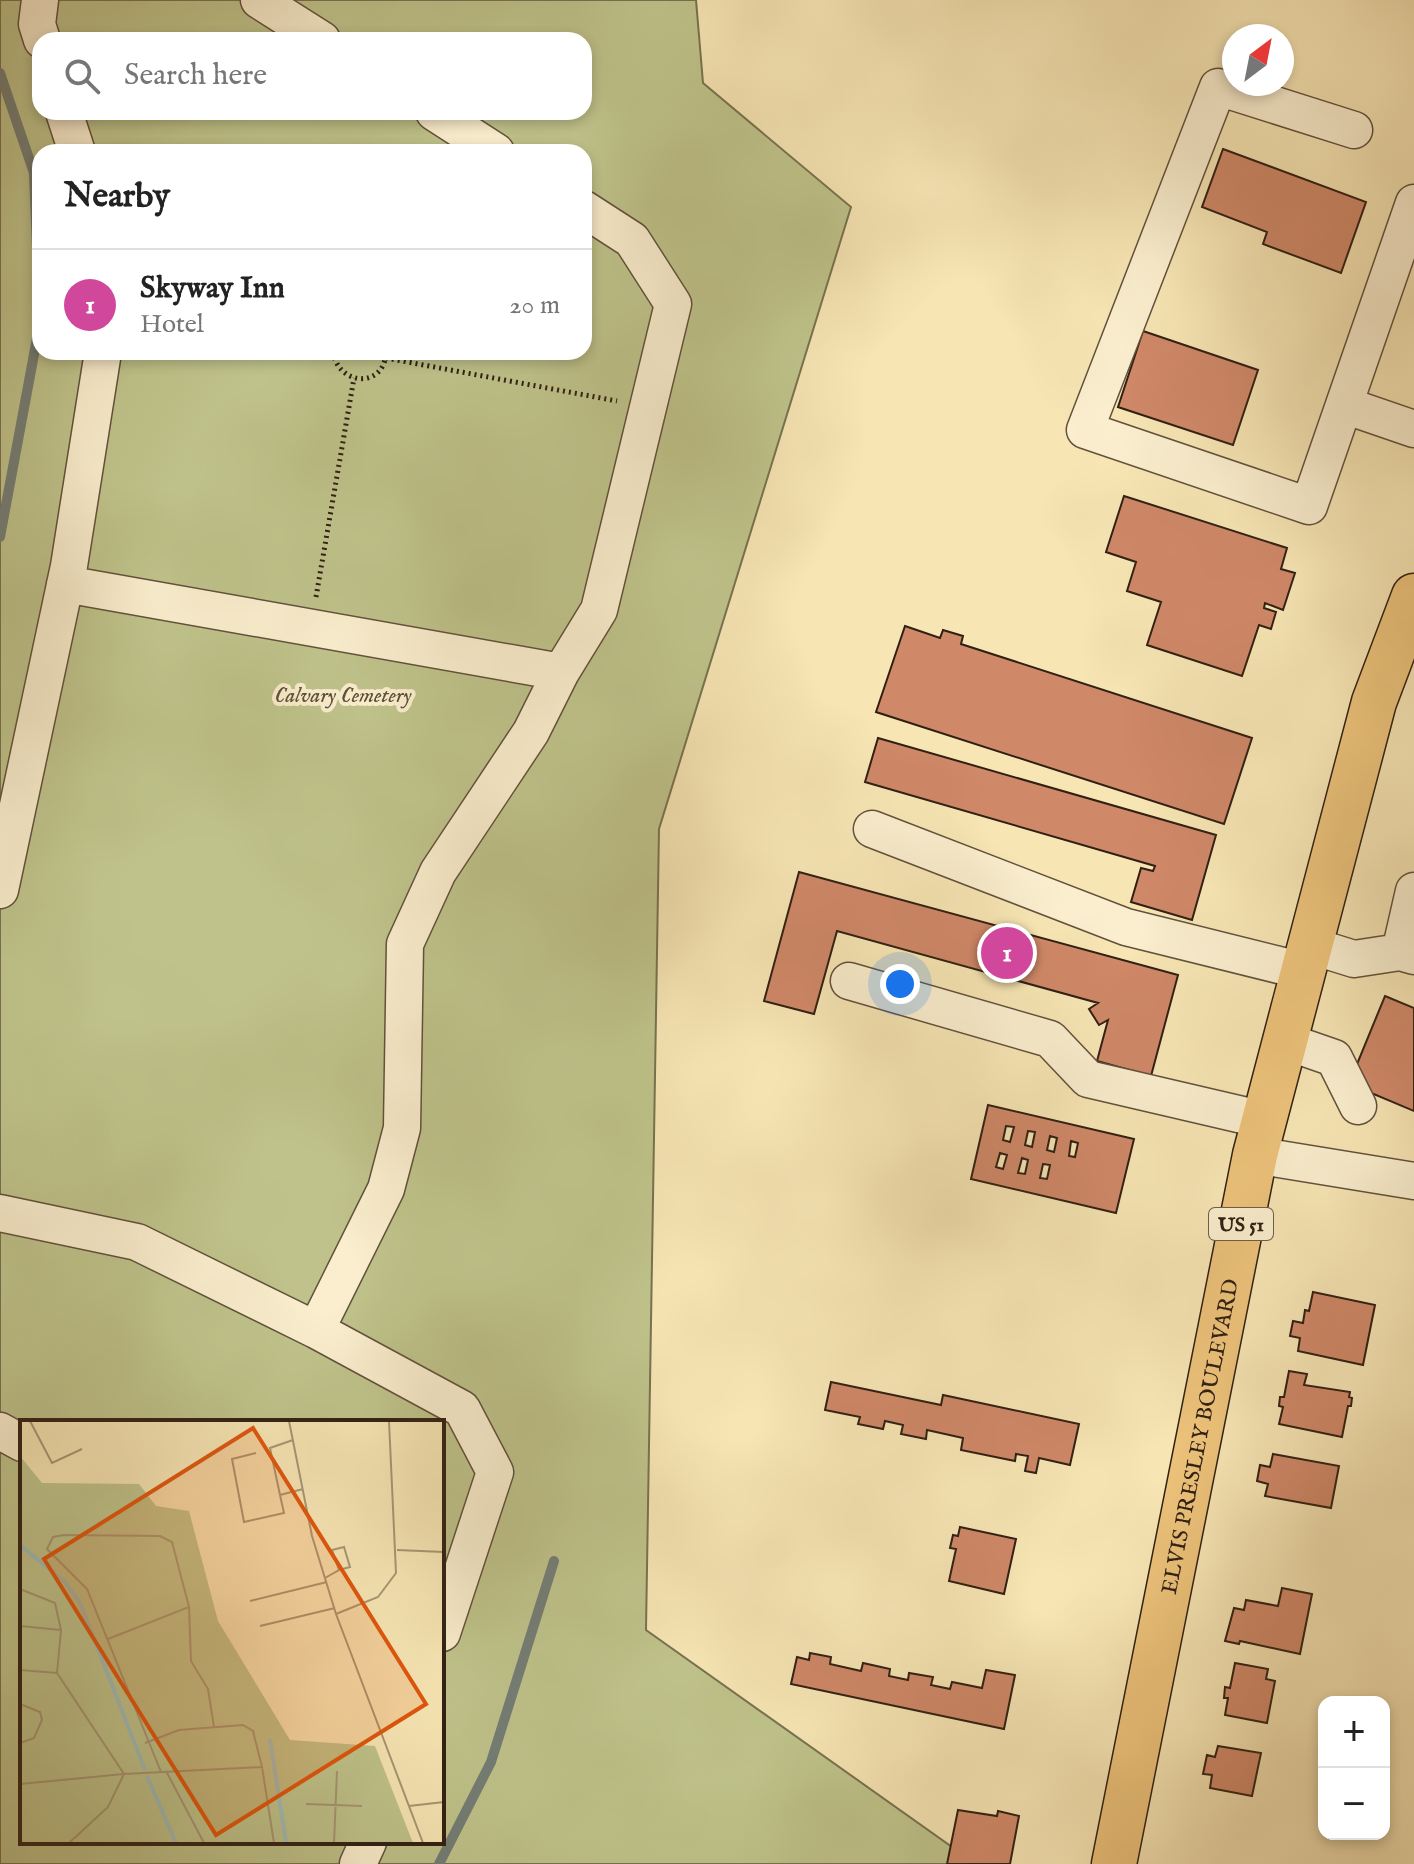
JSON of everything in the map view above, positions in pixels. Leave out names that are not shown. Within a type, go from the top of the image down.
[{"type":"main road","name":"ELVIS PRESLEY BOULEVARD","points":[[1114,1864],[1259,1137],[1374,702],[1414,596]]},
{"type":"street","points":[[40,0],[37,24],[40,32]]},
{"type":"street","points":[[259,0],[309,32]]},
{"type":"street","points":[[1354,130],[1218,87],[1085,430],[1309,506],[1414,203]]},
{"type":"street","points":[[67,120],[74,144]]},
{"type":"street","points":[[446,120],[484,144]]},
{"type":"street","points":[[316,1330],[386,1189],[402,1128],[405,944],[438,872],[531,732],[561,672],[599,610],[673,304],[632,240],[592,214]]},
{"type":"street","points":[[0,890],[65,584],[102,360]]},
{"type":"street","points":[[1344,405],[1414,429]]},
{"type":"street","points":[[65,584],[561,672]]},
{"type":"street","points":[[872,829],[1126,927],[1306,958],[1354,959],[1407,954],[1414,891]]},
{"type":"street","points":[[849,981],[1050,1039],[1088,1079],[1259,1137],[1414,1181]]},
{"type":"street","points":[[1285,1041],[1334,1058],[1358,1106]]},
{"type":"street","points":[[0,1213],[137,1242],[316,1330],[462,1409],[495,1472],[444,1627]]},
{"type":"street","points":[[0,1431],[20,1442]]},
{"type":"street","points":[[358,1864],[367,1844]]},
{"type":"path","points":[[334,360],[341,371],[354,378],[370,377],[378,372],[384,360]]},
{"type":"path","points":[[411,360],[648,407]]},
{"type":"path","points":[[311,628],[354,378]]},
{"type":"green space","name":"Calvary Cemetery","points":[[0,0],[696,0],[703,83],[851,207],[659,829],[646,1630],[976,1864],[0,1864]]},
{"type":"building","points":[[1223,149],[1366,202],[1341,273],[1263,244],[1267,232],[1202,207]]},
{"type":"building","points":[[1143,331],[1258,370],[1233,445],[1118,407]]},
{"type":"building","points":[[1124,496],[1287,548],[1281,569],[1295,573],[1283,610],[1265,603],[1264,608],[1276,612],[1271,629],[1259,625],[1242,676],[1147,645],[1161,602],[1127,591],[1136,562],[1106,552]]},
{"type":"building","points":[[905,626],[940,638],[943,630],[963,636],[961,644],[1252,738],[1224,824],[876,712]]},
{"type":"building","points":[[878,738],[1216,835],[1192,920],[1131,902],[1141,868],[1153,871],[1155,866],[865,782]]},
{"type":"building","points":[[799,872],[1178,975],[1151,1076],[1097,1061],[1108,1020],[1099,1025],[1089,1009],[1098,1003],[837,931],[814,1014],[764,1001]]},
{"type":"building","points":[[1385,996],[1414,1008],[1414,1111],[1364,1090],[1355,1069]]},
{"type":"building","points":[[988,1105],[1134,1139],[1116,1213],[971,1179]],"holes":[[[1006,1126],[1014,1127],[1010,1142],[1003,1140]],[[1028,1131],[1035,1132],[1032,1147],[1025,1145]],[[1050,1136],[1057,1138],[1054,1152],[1047,1150]],[[1071,1141],[1078,1143],[1075,1157],[1069,1156]],[[1000,1153],[1007,1155],[1003,1169],[996,1167]],[[1022,1158],[1028,1160],[1025,1174],[1018,1173]],[[1043,1164],[1050,1165],[1047,1179],[1040,1178]]]},
{"type":"building","points":[[1313,1292],[1375,1305],[1363,1365],[1298,1351],[1300,1338],[1290,1336],[1293,1321],[1303,1323]]},
{"type":"building","points":[[1289,1371],[1307,1374],[1304,1385],[1350,1392],[1351,1406],[1348,1406],[1342,1437],[1279,1424],[1283,1407],[1279,1406],[1280,1397],[1284,1397]]},
{"type":"building","points":[[831,1382],[941,1405],[943,1395],[1079,1424],[1070,1465],[1039,1458],[1036,1473],[1025,1471],[1028,1456],[1016,1454],[1015,1461],[961,1450],[963,1438],[927,1430],[926,1439],[901,1434],[903,1425],[885,1421],[883,1429],[858,1424],[860,1417],[825,1410]]},
{"type":"building","points":[[1273,1454],[1339,1466],[1331,1508],[1265,1496],[1268,1484],[1257,1481],[1260,1465],[1270,1467]]},
{"type":"building","points":[[960,1527],[1016,1539],[1004,1594],[949,1581],[956,1549],[950,1548],[953,1535],[958,1536]]},
{"type":"building","points":[[1282,1588],[1312,1594],[1300,1654],[1240,1641],[1239,1644],[1225,1641],[1234,1608],[1244,1610],[1246,1600],[1278,1606]]},
{"type":"building","points":[[810,1653],[831,1657],[830,1664],[861,1671],[863,1663],[890,1669],[889,1676],[908,1680],[909,1673],[933,1677],[931,1685],[950,1689],[952,1682],[982,1688],[986,1670],[1015,1675],[1004,1729],[791,1684],[797,1657],[809,1660]]},
{"type":"building","points":[[1235,1663],[1268,1669],[1266,1679],[1275,1681],[1267,1723],[1225,1715],[1228,1698],[1224,1698],[1225,1687],[1230,1688]]},
{"type":"building","points":[[1218,1746],[1261,1753],[1252,1796],[1210,1788],[1212,1775],[1203,1774],[1207,1755],[1215,1757]]},
{"type":"building","points":[[958,1810],[997,1816],[998,1811],[1019,1816],[1010,1864],[947,1864]]},
{"type":"waterway","points":[[0,73],[32,167]]},
{"type":"waterway","points":[[0,537],[33,360]]},
{"type":"waterway","points":[[439,1864],[491,1762],[554,1561]]},
{"type":"place","name":"Skyway Inn","points":[[1007,953]]}]
